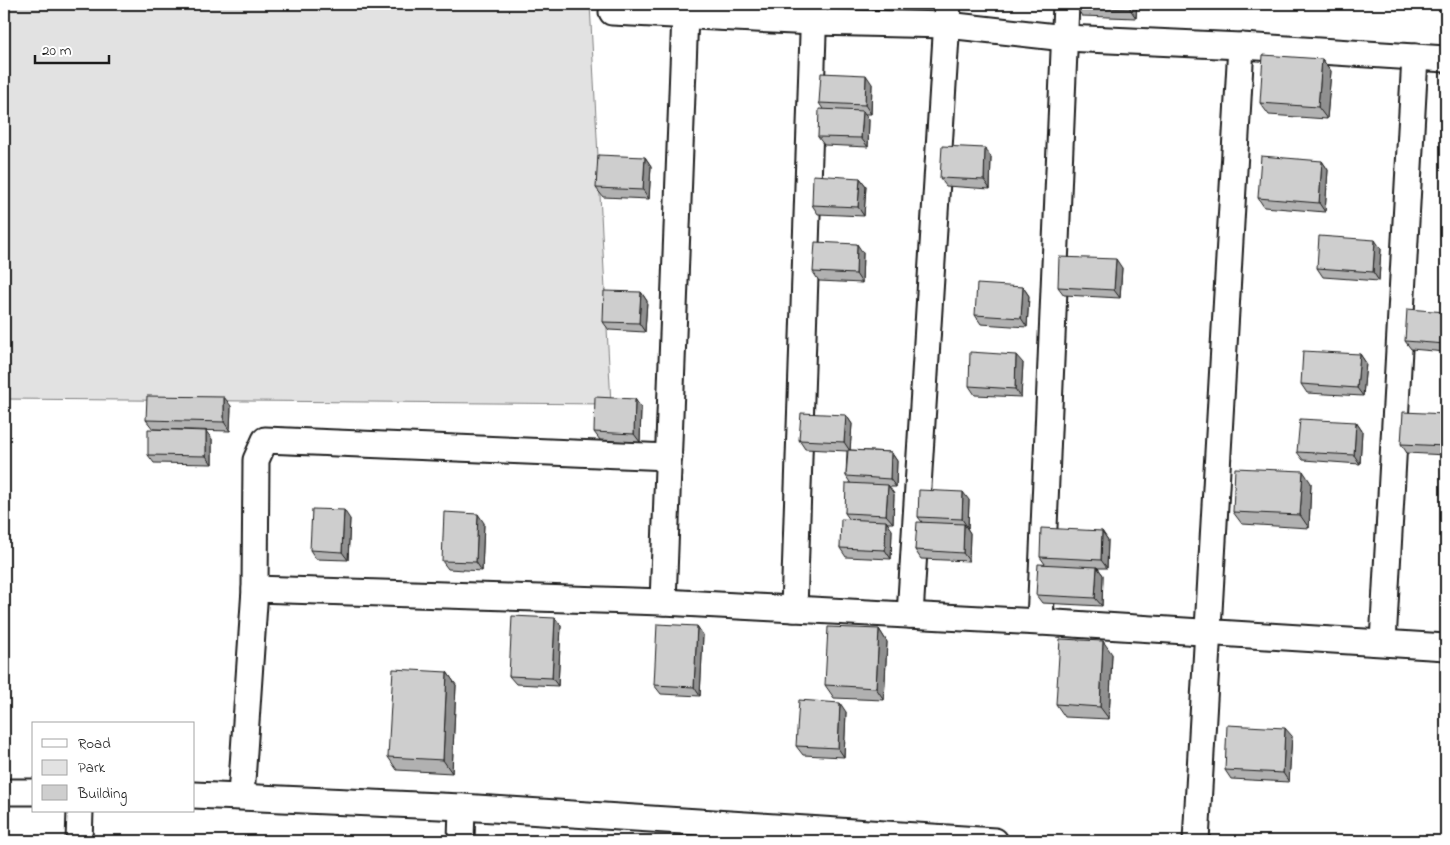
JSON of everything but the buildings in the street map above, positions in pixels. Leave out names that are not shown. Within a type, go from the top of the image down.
[{"type":"street","points":[[1040,622],[1066,4]]},
{"type":"street","points":[[612,12],[685,14],[947,14],[1065,38],[1241,46],[1446,59]]},
{"type":"street","points":[[794,609],[814,13]]},
{"type":"street","points":[[663,602],[685,14]]},
{"type":"street","points":[[910,615],[947,14]]},
{"type":"street","points":[[1196,841],[1241,46]]},
{"type":"street","points":[[1383,642],[1415,57]]},
{"type":"street","points":[[241,796],[256,589],[256,460],[265,440],[669,457]]},
{"type":"street","points":[[256,589],[663,602],[1040,622],[1446,647]]},
{"type":"street","points":[[4,792],[32,792]]},
{"type":"street","points":[[195,795],[462,807],[995,841]]},
{"type":"street","points":[[461,841],[462,807]]},
{"type":"street","points":[[79,841],[80,812]]},
{"type":"green space","points":[[4,4],[590,4],[611,404],[4,399]]}]
